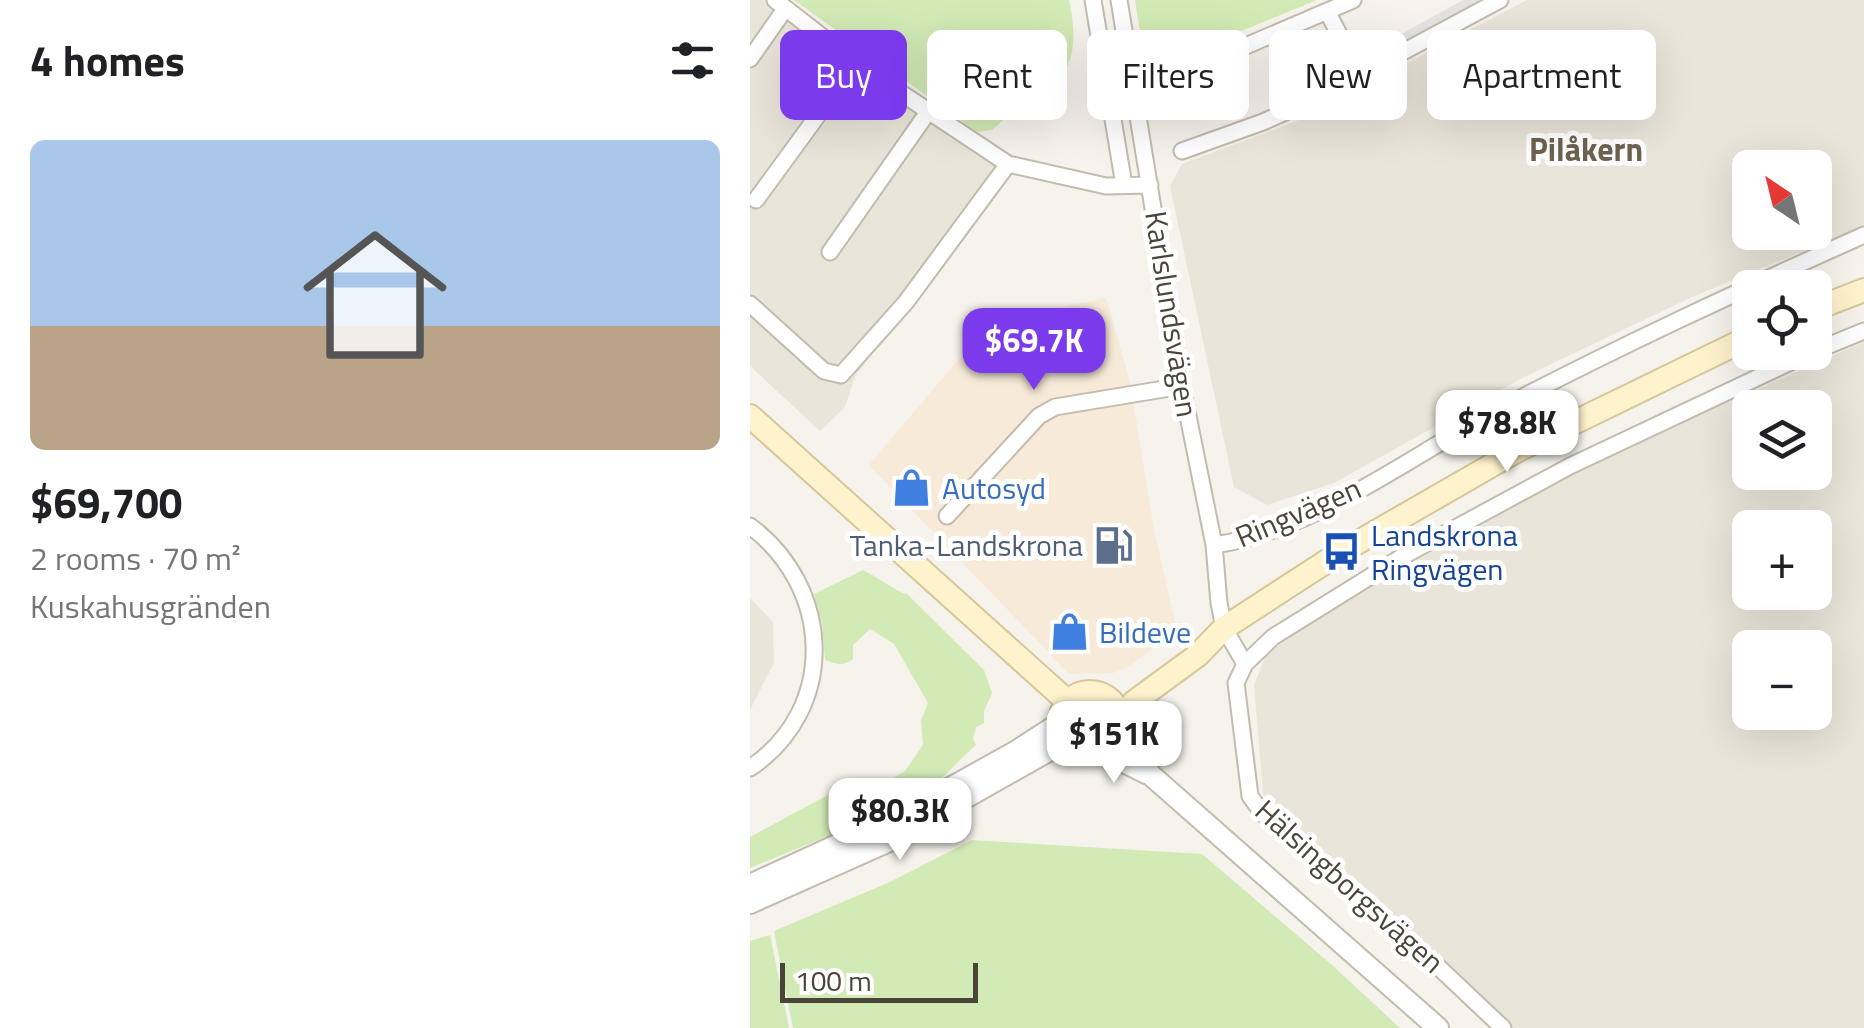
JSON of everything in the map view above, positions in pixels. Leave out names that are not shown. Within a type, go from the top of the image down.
[{"type":"main road","points":[[1832,303],[1864,290]]},
{"type":"main road","name":"Ringvägen","points":[[1106,696],[1125,690],[1190,644],[1224,628],[1324,562],[1469,478],[1611,403],[1732,346]]},
{"type":"main road","points":[[750,416],[1064,712]]},
{"type":"main road","name":"Ringvägen","points":[[1112,734],[1134,702],[1198,655],[1224,628]]},
{"type":"main road","points":[[1083,692],[1106,696],[1116,706],[1112,734],[1085,751],[1071,745],[1063,735],[1064,712],[1083,692]]},
{"type":"street","name":"Karlslundsvägen","points":[[1093,0],[1098,30]]},
{"type":"street","name":"Karlslundsvägen","points":[[1119,0],[1123,30]]},
{"type":"street","points":[[1249,46],[1354,0]]},
{"type":"street","points":[[1407,49],[1500,0]]},
{"type":"street","points":[[750,59],[780,4],[813,30]]},
{"type":"street","points":[[1328,13],[1337,30]]},
{"type":"street","points":[[830,252],[927,113]]},
{"type":"street","points":[[1182,150],[1269,119]]},
{"type":"street","points":[[756,200],[814,120]]},
{"type":"street","points":[[940,120],[1008,164],[1106,186],[1150,184]]},
{"type":"street","name":"Karlslundsvägen","points":[[1113,120],[1124,185]]},
{"type":"street","name":"Karlslundsvägen","points":[[1139,120],[1182,386],[1214,546],[1224,628]]},
{"type":"street","points":[[750,304],[824,370],[840,375],[906,302],[1008,164]]},
{"type":"street","name":"Ringvägen","points":[[1214,546],[1252,538],[1333,503],[1569,372],[1864,235]]},
{"type":"street","points":[[1832,344],[1864,331]]},
{"type":"street","points":[[1224,628],[1245,664],[1273,637],[1400,558],[1584,459],[1775,370]]},
{"type":"street","points":[[947,516],[1039,416],[1055,407],[1182,386]]},
{"type":"street","points":[[750,526],[791,568],[804,592],[814,638],[812,676],[798,718],[776,748],[750,768]]},
{"type":"street","name":"Hälsingborgsvägen","points":[[1245,664],[1236,683],[1250,796],[1263,814],[1503,1028]]},
{"type":"street","points":[[750,884],[898,817],[1015,752],[1064,712]]},
{"type":"street","name":"Hälsingborgsvägen","points":[[1112,734],[1152,776],[1438,1028]]},
{"type":"street","points":[[750,903],[889,841],[1050,750],[1071,745]]},
{"type":"shaded area","points":[[750,0],[771,0],[812,30],[780,30],[780,120],[907,120],[907,99],[927,114],[927,120],[936,120],[996,164],[929,263],[861,344],[871,355],[855,377],[845,407],[820,431],[750,366]]},
{"type":"shaded area","points":[[1463,0],[1486,0],[1407,43],[1407,31]]},
{"type":"shaded area","points":[[1527,0],[1864,0],[1864,226],[1832,239],[1832,150],[1732,150],[1732,250],[1806,250],[1757,270],[1732,270],[1732,280],[1524,377],[1334,483],[1267,505],[1234,487],[1170,186],[1182,164],[1299,120],[1407,120],[1407,63],[1427,53],[1427,120],[1656,120],[1656,30],[1470,30]]},
{"type":"shaded area","points":[[1106,298],[1130,381],[1154,530],[1177,630],[1130,666],[1113,673],[1069,674],[869,465],[991,321]]},
{"type":"shaded area","points":[[1864,342],[1864,1028],[1513,1028],[1438,956],[1273,814],[1263,794],[1254,685],[1266,655],[1326,611],[1600,459],[1732,400],[1732,490],[1832,490],[1832,390],[1756,390],[1801,370],[1832,370],[1832,356]]},
{"type":"shaded area","points":[[750,598],[773,622],[774,663],[750,710]]},
{"type":"green space","points":[[794,0],[1069,0],[1073,44],[1067,67],[1067,30],[927,30],[927,96],[907,82],[907,30],[836,30]]},
{"type":"green space","points":[[1135,0],[1317,0],[1244,30],[1140,30]]},
{"type":"green space","points":[[960,120],[1003,120],[992,130],[977,132]]},
{"type":"green space","points":[[863,570],[907,594],[984,670],[992,693],[984,711],[984,723],[976,727],[976,745],[933,784],[873,814],[865,809],[869,793],[905,771],[923,745],[921,720],[928,703],[894,644],[870,629],[853,645],[853,659],[849,662],[825,660],[822,623],[814,594]]},
{"type":"green space","points":[[839,789],[848,798],[845,829],[750,868],[750,837]]},
{"type":"green space","points":[[972,840],[1202,854],[1400,1028],[793,1028],[774,931],[890,882]]},
{"type":"green space","points":[[770,935],[789,1028],[750,1028],[750,941]]},
{"type":"place","name":"Autosyd","points":[[912,488]]},
{"type":"place","name":"Tanka-Landskrona","points":[[1113,545]]},
{"type":"place","name":"Landskrona Ringvägen","points":[[1341,552]]},
{"type":"place","name":"Bildeve","points":[[1069,632]]},
{"type":"district","name":"Pilåkern","points":[[1586,149]]}]
